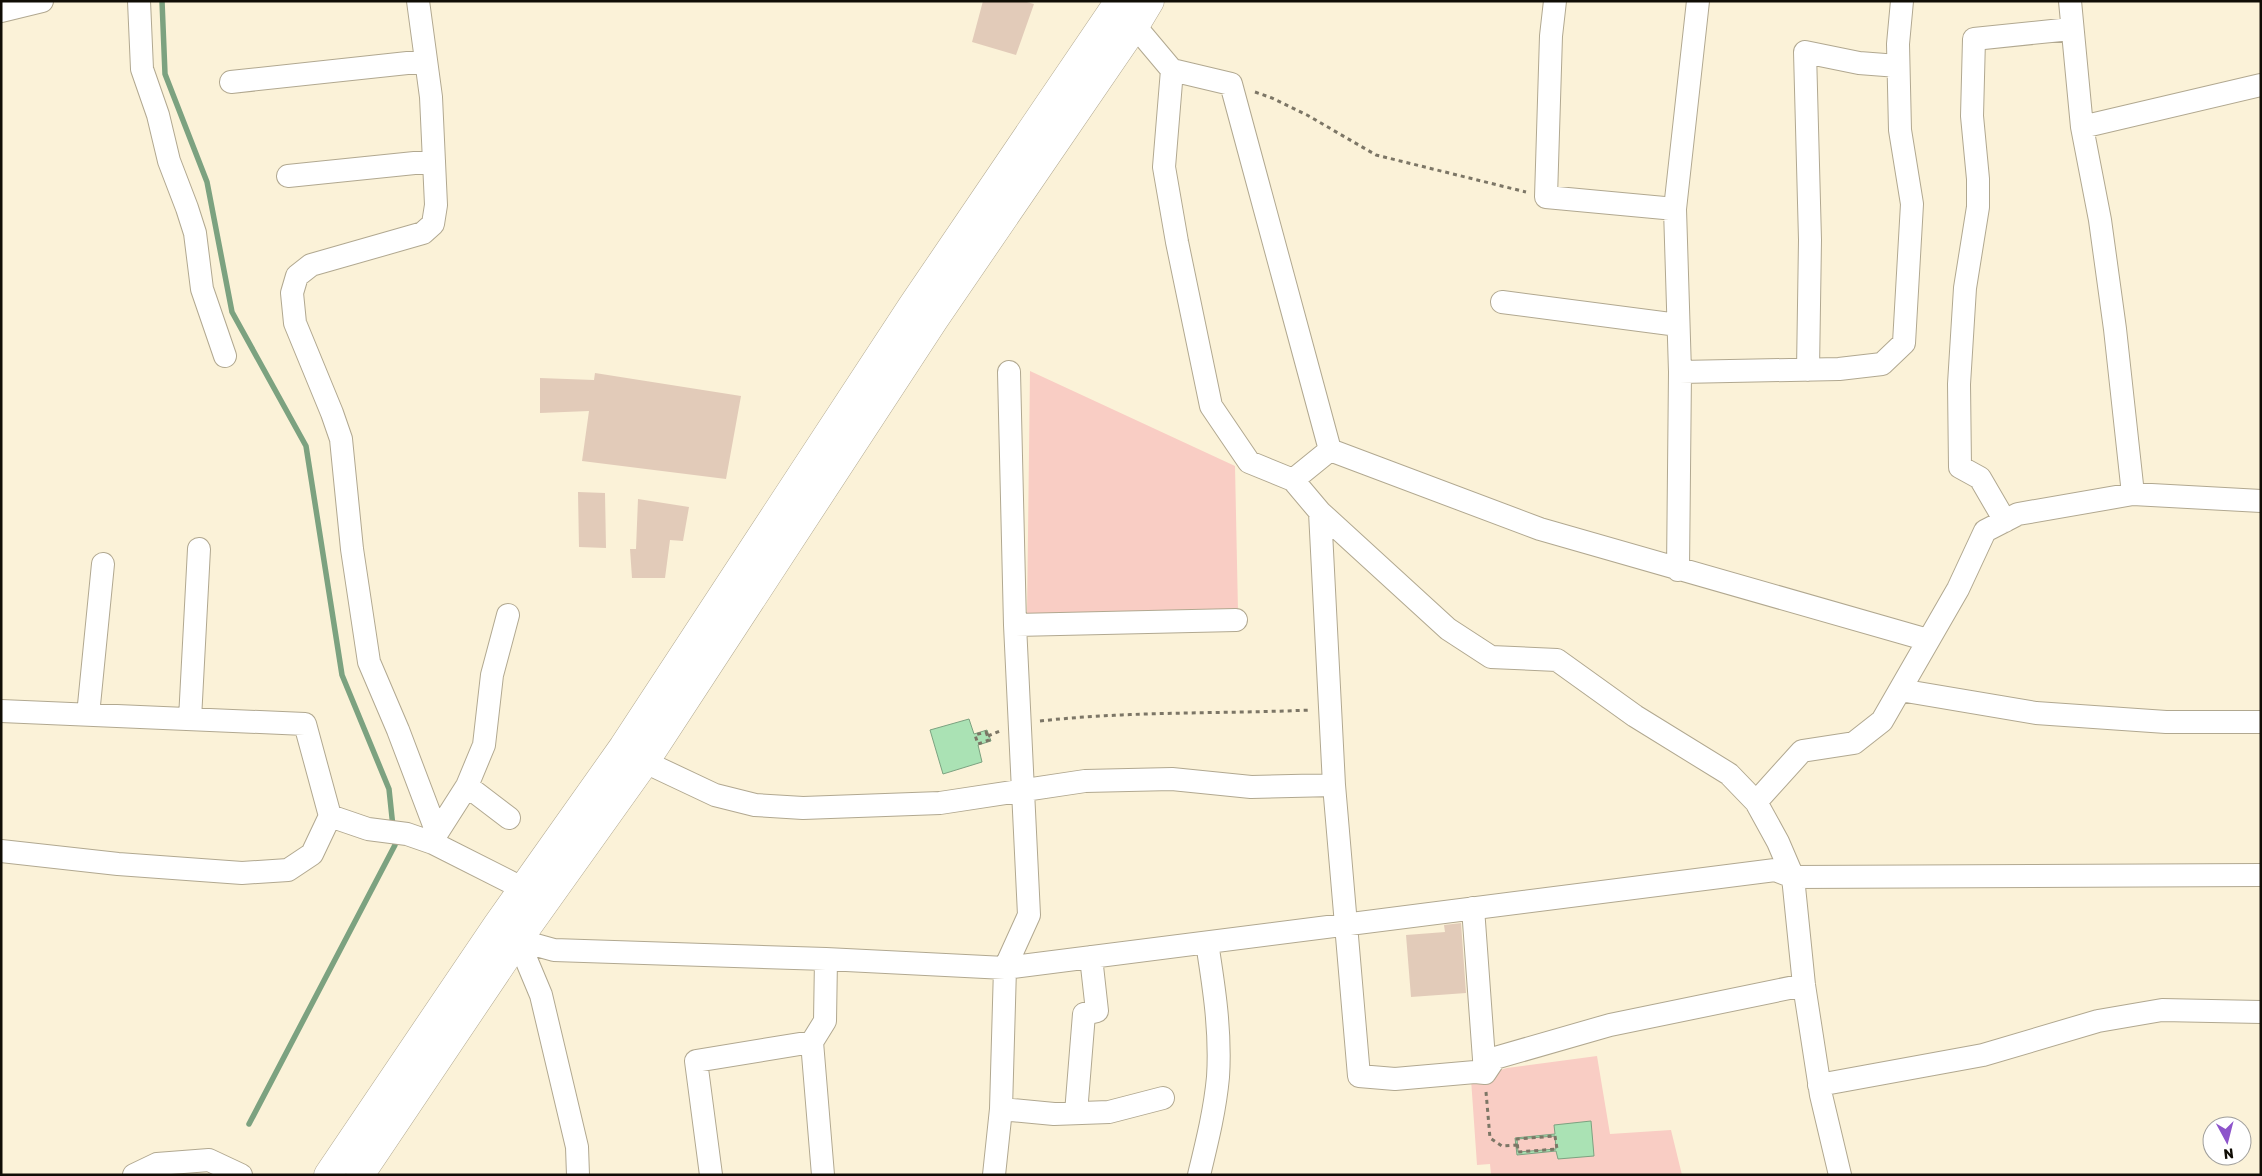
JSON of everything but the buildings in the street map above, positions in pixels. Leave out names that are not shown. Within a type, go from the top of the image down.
[{"type":"main road","points":[[360,1175],[508,932],[524,889],[623,747],[912,306],[1122,13],[1150,1]]},
{"type":"main road","points":[[328,1175],[508,932],[645,762],[928,328],[1122,13]]},
{"type":"street","points":[[1,11],[42,1]]},
{"type":"street","points":[[139,1],[142,69],[158,115],[169,161],[195,233],[202,289],[225,356]]},
{"type":"street","points":[[418,1],[431,97],[436,206],[432,224],[423,233],[311,265],[297,276],[292,293],[295,323],[332,413],[340,439],[352,549],[369,662],[401,738],[435,838]]},
{"type":"street","points":[[1555,1],[1551,36],[1546,198],[1675,209]]},
{"type":"street","points":[[1678,570],[1680,372],[1675,209],[1698,1]]},
{"type":"street","points":[[1680,372],[1840,369],[1882,364],[1904,343],[1912,204],[1900,130],[1898,44],[1902,1]]},
{"type":"street","points":[[2070,1],[2071,29],[2082,127],[2100,220],[2115,329],[2133,494]]},
{"type":"street","points":[[1122,13],[1172,70],[1231,84],[1330,450]]},
{"type":"street","points":[[2005,521],[1980,478],[1960,467],[1960,384],[1965,288],[1978,207],[1978,180],[1972,116],[1974,39],[2071,29]]},
{"type":"street","points":[[1808,370],[1810,240],[1805,52],[1859,63],[1898,66]]},
{"type":"street","points":[[231,82],[426,61]]},
{"type":"street","points":[[1172,70],[1164,167],[1177,242],[1211,406],[1249,462],[1293,480],[1320,512],[1448,628],[1491,657],[1557,660],[1635,716],[1729,774],[1756,802],[1778,842],[1793,878],[1804,985],[1819,1085],[1840,1175]]},
{"type":"street","points":[[2082,127],[2261,85]]},
{"type":"street","points":[[288,176],[434,161]]},
{"type":"street","points":[[1502,302],[1678,325]]},
{"type":"street","points":[[994,1175],[1001,1109],[1005,968],[1029,915],[1015,624],[1009,372]]},
{"type":"street","points":[[1293,480],[1330,450]]},
{"type":"street","points":[[1330,450],[1540,529],[1928,640]]},
{"type":"street","points":[[1756,802],[1802,751],[1854,743],[1882,721],[1958,588],[1985,531],[2018,514],[2133,494],[2261,501]]},
{"type":"street","points":[[1320,512],[1334,785],[1359,1076],[1395,1079],[1475,1072],[1485,1074]]},
{"type":"street","points":[[190,719],[199,549]]},
{"type":"street","points":[[88,715],[103,564]]},
{"type":"street","points":[[435,838],[467,786],[484,745],[492,675],[508,615]]},
{"type":"street","points":[[1015,624],[1236,620]]},
{"type":"street","points":[[1900,690],[2036,713],[2166,722],[2261,722]]},
{"type":"street","points":[[1,711],[306,724],[330,816],[312,854],[288,870],[242,873],[118,864],[1,850]]},
{"type":"street","points":[[645,762],[714,795],[755,805],[802,808],[940,803],[1085,781],[1172,779],[1251,787],[1334,785]]},
{"type":"street","points":[[467,786],[509,818]]},
{"type":"street","points":[[330,816],[368,829],[435,838],[524,889]]},
{"type":"street","points":[[508,932],[554,950],[826,959],[1005,968],[1775,870],[1793,878],[2261,875]]},
{"type":"street","points":[[1473,908],[1485,1074]]},
{"type":"street","points":[[508,932],[542,995],[577,1147],[578,1175]]},
{"type":"street","points":[[1199,1175],[1211,1126],[1218,1076],[1218,1041],[1207,942]]},
{"type":"street","points":[[1076,1113],[1084,1014],[1097,1010],[1091,957]]},
{"type":"street","points":[[823,1175],[812,1042],[825,1021],[826,959]]},
{"type":"street","points":[[1485,1074],[1495,1058],[1610,1025],[1804,985]]},
{"type":"street","points":[[1819,1085],[1983,1055],[2098,1021],[2162,1010],[2261,1012]]},
{"type":"street","points":[[711,1175],[696,1061],[812,1042]]},
{"type":"street","points":[[1001,1109],[1054,1114],[1109,1112],[1163,1098]]},
{"type":"street","points":[[134,1175],[157,1164],[209,1160],[241,1175]]},
{"type":"path","points":[[1231,84],[1272,98],[1376,155],[1546,198]]},
{"type":"path","points":[[988,736],[1020,723],[1073,718],[1163,712],[1256,712],[1329,709]]},
{"type":"path","points":[[986,732],[988,736],[989,740],[978,744],[975,735],[986,732]]},
{"type":"path","points":[[1485,1074],[1490,1138],[1502,1146],[1518,1145]]},
{"type":"path","points":[[1555,1136],[1557,1149],[1518,1152],[1518,1145],[1517,1139],[1555,1136]]},
{"type":"shaded area","points":[[1030,371],[1235,466],[1238,611],[1027,615]]},
{"type":"shaded area","points":[[969,719],[974,734],[987,730],[991,741],[978,745],[982,762],[943,774],[930,730]]},
{"type":"shaded area","points":[[1597,1056],[1610,1134],[1671,1130],[1682,1175],[1491,1175],[1490,1164],[1477,1165],[1471,1079],[1507,1068]]},
{"type":"shaded area","points":[[1591,1121],[1594,1156],[1558,1159],[1556,1151],[1517,1155],[1515,1138],[1555,1134],[1554,1125]],"holes":[[[1555,1136],[1556,1149],[1518,1152],[1517,1139]]]},
{"type":"waterway","points":[[162,1],[165,74],[207,182],[232,312],[306,446],[342,675],[389,789],[393,827]]},
{"type":"waterway","points":[[249,1124],[395,845],[394,836]]}]
